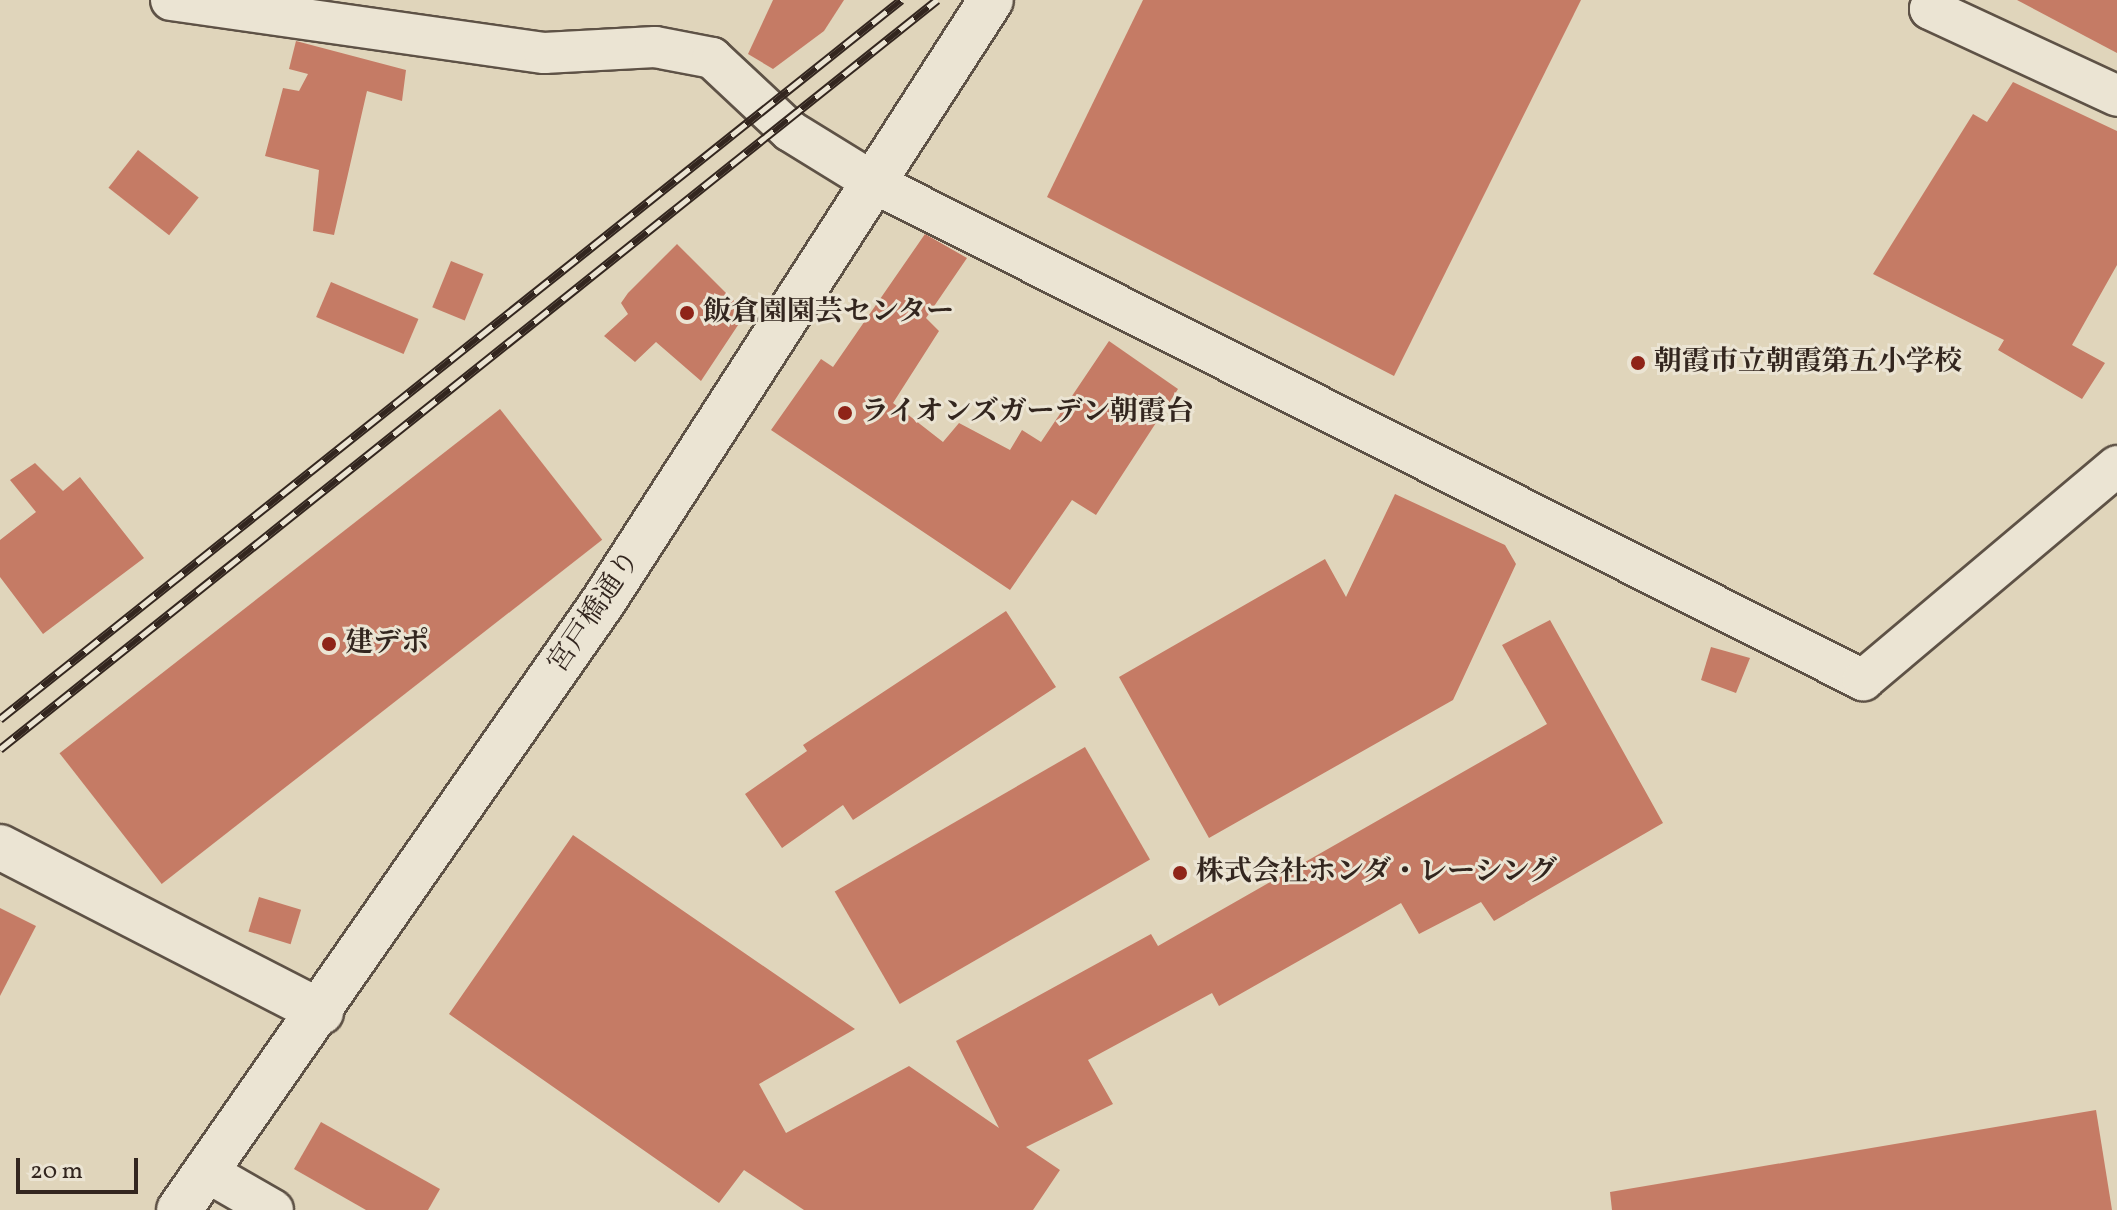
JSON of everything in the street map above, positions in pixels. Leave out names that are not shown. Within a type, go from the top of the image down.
[{"type":"street","points":[[171,0],[544,53],[655,47],[712,58],[790,131],[876,184],[1863,680],[2117,466]]},
{"type":"street","name":"宮戸橋通り","points":[[179,1210],[321,1012],[603,602],[876,184],[991,0]]},
{"type":"street","points":[[1926,3],[2117,96]]},
{"type":"street","points":[[0,847],[321,1012]]},
{"type":"street","points":[[207,1172],[273,1210]]},
{"type":"building","points":[[773,0],[844,0],[824,31],[773,69],[748,54]]},
{"type":"building","points":[[1143,0],[1581,0],[1394,376],[1047,197]]},
{"type":"building","points":[[2017,0],[2117,0],[2117,53]]},
{"type":"building","points":[[296,41],[406,70],[402,101],[367,91],[334,235],[313,231],[319,170],[265,156],[283,88],[299,91],[308,74],[289,69]]},
{"type":"building","points":[[2013,82],[2117,131],[2117,265],[2072,345],[2105,363],[2082,399],[1998,350],[2004,340],[1873,274],[1973,114],[1987,122]]},
{"type":"building","points":[[138,150],[199,197],[169,235],[108,188]]},
{"type":"building","name":"ライオンズガーデン朝霞台","points":[[925,234],[967,258],[926,318],[939,331],[893,403],[943,442],[959,423],[1010,450],[1022,430],[1041,442],[1109,341],[1178,389],[1096,515],[1072,500],[1010,590],[771,430],[821,359],[833,367]]},
{"type":"building","name":"飯倉園園芸センター","points":[[677,244],[746,313],[701,381],[656,342],[635,362],[604,336],[628,314],[621,303],[628,293]]},
{"type":"building","points":[[451,261],[483,274],[465,320],[432,307]]},
{"type":"building","points":[[331,282],[418,319],[404,354],[316,317]]},
{"type":"building","name":"建デポ","points":[[500,409],[602,540],[162,884],[60,753]]},
{"type":"building","points":[[35,463],[63,491],[80,477],[144,558],[43,634],[0,577],[0,540],[36,512],[10,480]]},
{"type":"building","points":[[1395,494],[1505,545],[1516,564],[1453,700],[1209,838],[1119,677],[1325,559],[1346,597]]},
{"type":"building","points":[[1006,611],[1056,687],[853,820],[843,805],[782,848],[745,794],[807,751],[803,745]]},
{"type":"building","points":[[1550,620],[1663,823],[1494,921],[1481,902],[1419,934],[1401,903],[1219,1006],[1212,993],[1088,1060],[1113,1104],[1026,1147],[1060,1170],[1033,1210],[804,1210],[744,1170],[719,1203],[449,1014],[573,835],[855,1029],[759,1084],[786,1133],[909,1066],[999,1128],[956,1041],[1151,934],[1158,946],[1547,724],[1502,645]]},
{"type":"building","points":[[1711,647],[1750,658],[1736,693],[1701,680]]},
{"type":"building","points":[[1085,747],[1150,860],[900,1004],[835,892]]},
{"type":"building","points":[[259,897],[301,910],[291,944],[248,931]]},
{"type":"building","points":[[0,908],[36,926],[0,996]]},
{"type":"building","points":[[2096,1110],[2112,1210],[1612,1210],[1610,1192]]},
{"type":"building","points":[[321,1122],[440,1189],[428,1210],[366,1210],[294,1169]]},
{"type":"railway","points":[[0,719],[901,0]]},
{"type":"railway","points":[[0,749],[937,0]]},
{"type":"place","name":"飯倉園園芸センター","points":[[687,313]]},
{"type":"place","name":"朝霞市立朝霞第五小学校","points":[[1638,363]]},
{"type":"place","name":"ライオンズガーデン朝霞台","points":[[845,413]]},
{"type":"place","name":"建デポ","points":[[329,644]]},
{"type":"place","name":"株式会社ホンダ・レーシング","points":[[1180,873]]}]
